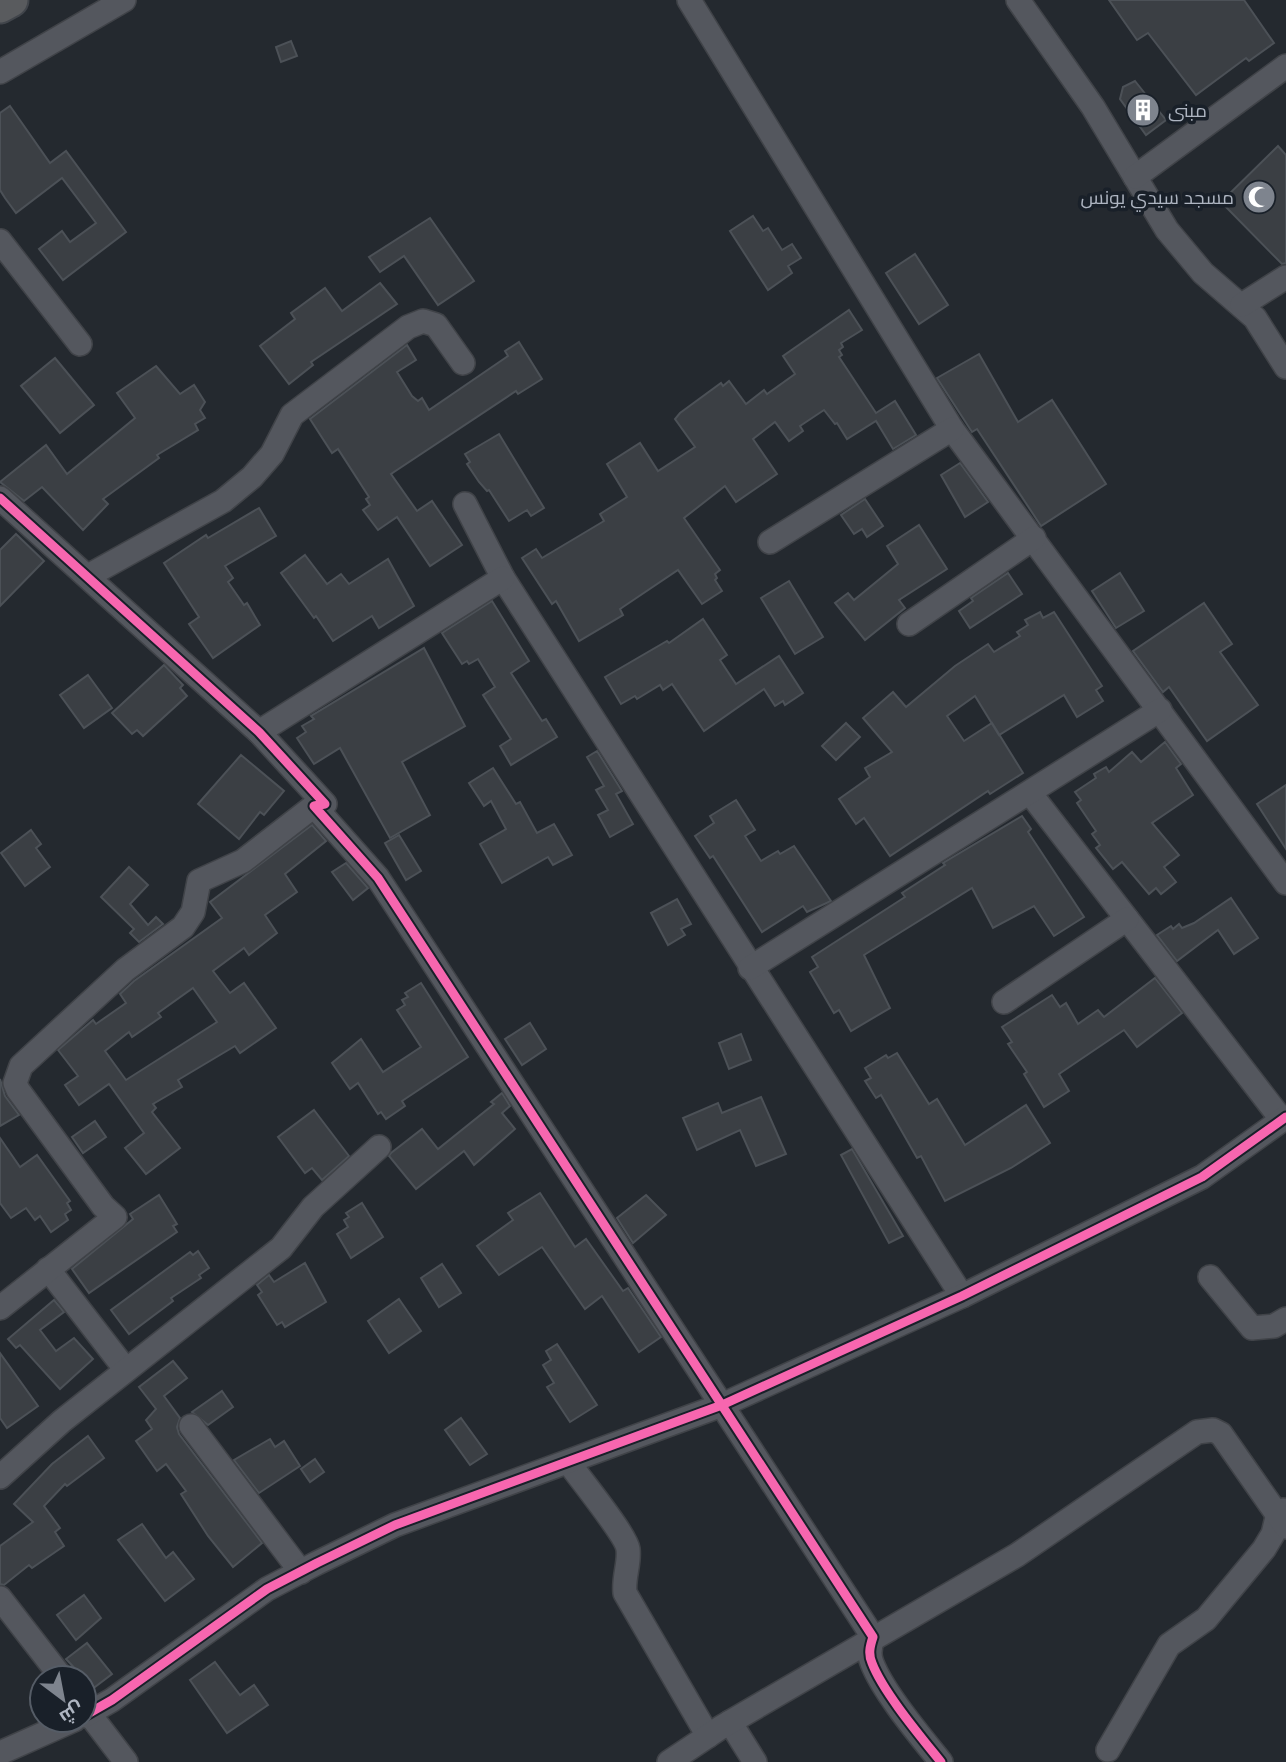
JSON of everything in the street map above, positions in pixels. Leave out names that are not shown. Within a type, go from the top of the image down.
[{"type":"highway","points":[[0,6],[11,0]]},
{"type":"street","points":[[0,72],[124,0]]},
{"type":"street","points":[[689,0],[952,429],[1286,883]]},
{"type":"street","points":[[1020,1],[1093,107],[1156,215],[1184,252],[1242,305],[1267,333],[1286,368]]},
{"type":"street","points":[[1135,177],[1286,66]]},
{"type":"street","points":[[0,241],[80,344]]},
{"type":"street","points":[[1242,305],[1286,277]]},
{"type":"street","points":[[88,576],[223,501],[253,477],[272,454],[292,415],[408,327],[423,321],[436,325],[463,363]]},
{"type":"street","points":[[770,542],[952,429]]},
{"type":"street","points":[[0,498],[259,732],[325,804],[314,806],[243,862],[199,881],[193,912],[183,927],[125,970],[21,1066],[15,1083],[18,1090],[103,1206],[115,1217],[108,1226],[0,1308]]},
{"type":"street","points":[[465,504],[503,578],[962,1296]]},
{"type":"street","points":[[909,624],[1034,538]]},
{"type":"street","points":[[259,732],[503,578]]},
{"type":"street","points":[[750,968],[1160,710]]},
{"type":"street","points":[[98,1704],[267,1589],[395,1525],[722,1405],[962,1296],[1202,1177],[1284,1119],[1030,793]]},
{"type":"street","points":[[314,806],[378,878],[873,1637]]},
{"type":"street","points":[[1004,1002],[1127,919]]},
{"type":"street","points":[[0,1477],[33,1444],[281,1248],[313,1207],[379,1147]]},
{"type":"street","points":[[48,1269],[126,1370]]},
{"type":"street","points":[[1210,1277],[1252,1328],[1274,1326],[1286,1319]]},
{"type":"street","points":[[191,1426],[300,1572]]},
{"type":"street","points":[[669,1762],[730,1722],[1017,1555],[1197,1432],[1213,1430],[1221,1434],[1283,1516],[1264,1549],[1206,1619],[1169,1645],[1108,1750]]},
{"type":"street","points":[[569,1463],[596,1503],[625,1538],[629,1552],[623,1581],[625,1593],[708,1736]]},
{"type":"street","points":[[0,1598],[51,1664]]},
{"type":"street","points":[[873,1637],[869,1649],[872,1663],[910,1723],[941,1762]]},
{"type":"street","points":[[730,1722],[755,1762]]},
{"type":"street","points":[[98,1731],[126,1762]]},
{"type":"street","points":[[0,1753],[40,1734]]},
{"type":"building","points":[[1109,0],[1244,0],[1274,43],[1249,61],[1246,58],[1196,95],[1148,33],[1137,40]]},
{"type":"building","points":[[291,41],[297,56],[281,62],[276,47]]},
{"type":"building","name":"مبنى","points":[[1135,81],[1166,120],[1146,135],[1120,99],[1123,87]]},
{"type":"building","points":[[10,106],[50,163],[66,151],[126,232],[63,280],[39,249],[62,231],[70,242],[96,223],[62,178],[16,213],[0,190],[0,113]]},
{"type":"building","points":[[1278,146],[1286,155],[1286,263],[1282,264],[1221,202]]},
{"type":"building","points":[[753,216],[763,231],[768,228],[782,250],[792,244],[801,258],[788,266],[792,273],[768,290],[730,231]]},
{"type":"building","points":[[430,218],[474,281],[438,305],[404,256],[380,272],[369,257]]},
{"type":"building","points":[[915,254],[948,305],[919,324],[886,273]]},
{"type":"building","points":[[380,283],[397,304],[311,362],[313,365],[289,384],[260,346],[295,319],[291,313],[325,288],[342,311]]},
{"type":"building","points":[[849,310],[862,330],[841,343],[843,347],[839,350],[842,355],[839,357],[876,413],[895,401],[916,435],[893,449],[876,421],[847,439],[837,423],[835,424],[824,410],[800,426],[803,431],[789,441],[775,422],[753,439],[777,474],[736,502],[725,486],[684,518],[720,570],[715,574],[715,580],[722,591],[702,604],[678,570],[620,609],[623,615],[579,641],[556,601],[552,604],[522,558],[536,549],[542,558],[604,521],[600,514],[627,497],[607,464],[640,443],[658,471],[695,447],[675,419],[680,413],[721,383],[723,386],[729,381],[746,404],[764,390],[767,394],[795,374],[783,356]]},
{"type":"building","points":[[519,342],[542,379],[518,394],[516,391],[391,474],[417,511],[432,501],[462,545],[430,566],[397,517],[378,530],[363,510],[370,505],[366,499],[369,497],[338,449],[332,453],[310,419],[407,345],[416,360],[397,372],[412,396],[418,401],[422,398],[429,410],[508,356],[505,351]]},
{"type":"building","points":[[979,354],[1018,422],[1052,400],[1106,484],[1041,526],[977,429],[972,432],[937,378]]},
{"type":"building","points":[[55,358],[94,405],[60,433],[21,386]]},
{"type":"building","points":[[156,366],[180,394],[194,385],[205,402],[200,410],[205,418],[195,424],[198,430],[157,455],[159,458],[103,499],[108,504],[83,530],[42,487],[24,501],[0,482],[46,445],[67,474],[135,418],[117,393]]},
{"type":"building","points":[[499,434],[544,508],[531,516],[527,510],[509,521],[489,490],[479,482],[467,464],[470,462],[465,454]]},
{"type":"building","points":[[960,463],[988,502],[965,517],[941,475]]},
{"type":"building","points":[[865,499],[883,526],[867,537],[862,529],[854,534],[841,515]]},
{"type":"building","points":[[259,508],[276,536],[225,566],[233,578],[228,582],[244,605],[247,603],[260,625],[213,658],[189,624],[199,617],[164,563],[206,535],[208,538]]},
{"type":"building","points":[[919,525],[947,569],[899,600],[905,608],[865,640],[835,603],[848,593],[854,600],[898,564],[887,546]]},
{"type":"building","points":[[16,534],[44,561],[0,606],[0,550]]},
{"type":"building","points":[[305,555],[327,584],[341,574],[349,584],[388,559],[414,606],[379,628],[372,616],[333,641],[281,573]]},
{"type":"building","points":[[1008,573],[1022,594],[970,628],[959,611],[973,601],[971,598]]},
{"type":"building","points":[[1120,573],[1144,611],[1116,628],[1092,591]]},
{"type":"building","points":[[789,581],[823,637],[795,654],[761,598]]},
{"type":"building","points":[[492,601],[529,661],[511,673],[542,721],[546,719],[557,737],[511,765],[500,746],[511,739],[483,695],[495,687],[478,659],[462,664],[442,633]]},
{"type":"building","points":[[1204,603],[1232,644],[1220,652],[1258,705],[1207,741],[1169,687],[1163,692],[1133,651]]},
{"type":"building","points":[[1040,612],[1043,618],[1054,612],[1102,686],[1096,690],[1103,701],[1077,717],[1064,695],[999,735],[1023,773],[990,794],[988,791],[890,856],[864,818],[856,824],[839,799],[870,777],[865,768],[892,752],[863,718],[893,692],[906,707],[955,666],[988,644],[994,652],[1020,636],[1017,632],[1028,625],[1025,620]],"holes":[[[975,696],[992,723],[964,741],[947,716]]]},
{"type":"building","points":[[703,619],[727,655],[720,660],[736,684],[779,656],[803,693],[785,705],[783,701],[775,706],[764,689],[704,731],[672,684],[663,690],[660,685],[637,699],[635,696],[621,704],[605,677],[667,641],[669,643]]},
{"type":"building","points":[[424,648],[465,726],[402,762],[430,815],[390,838],[340,748],[314,764],[297,738],[306,732],[302,726],[314,719],[311,716]]},
{"type":"building","points":[[164,665],[183,685],[180,688],[187,696],[143,736],[137,730],[132,734],[112,713]]},
{"type":"building","points":[[88,675],[112,708],[84,728],[60,695]]},
{"type":"building","points":[[846,723],[860,737],[836,760],[822,746]]},
{"type":"building","points":[[1165,742],[1181,764],[1176,768],[1193,795],[1152,823],[1179,855],[1164,867],[1176,882],[1161,894],[1156,888],[1149,894],[1122,862],[1113,869],[1096,848],[1100,845],[1092,834],[1096,831],[1077,803],[1081,800],[1075,792],[1096,778],[1094,774],[1106,767],[1109,772],[1132,752],[1141,762]]},
{"type":"building","points":[[597,751],[622,791],[616,794],[633,824],[610,837],[598,815],[608,810],[596,790],[604,786],[587,757]]},
{"type":"building","points":[[241,755],[284,791],[264,815],[260,812],[239,839],[198,804]]},
{"type":"building","points":[[493,768],[516,804],[520,802],[537,833],[554,824],[572,855],[553,865],[548,857],[502,883],[480,844],[506,829],[491,801],[484,806],[469,783]]},
{"type":"building","points":[[1286,785],[1286,849],[1257,804]]},
{"type":"building","points":[[736,800],[755,830],[745,836],[761,861],[794,846],[831,901],[807,912],[803,906],[762,932],[713,856],[710,858],[695,836],[714,823],[710,816]]},
{"type":"building","points":[[1022,816],[1031,829],[1028,832],[1084,917],[1054,936],[1034,906],[993,928],[972,888],[864,955],[890,1008],[851,1031],[839,1010],[834,1013],[810,972],[818,967],[812,957],[905,897],[902,893],[945,865],[943,863]]},
{"type":"building","points":[[312,825],[326,841],[285,874],[297,892],[265,915],[277,933],[249,955],[244,948],[213,971],[230,993],[244,983],[276,1028],[240,1053],[235,1046],[178,1080],[182,1087],[153,1104],[156,1108],[152,1112],[180,1148],[146,1174],[125,1148],[144,1133],[109,1084],[79,1105],[65,1085],[78,1076],[58,1050],[93,1020],[96,1024],[126,1003],[120,994],[134,981],[222,918],[210,902]],"holes":[[[193,988],[217,1022],[126,1080],[105,1051],[129,1032],[132,1037],[161,1017],[158,1013]]]},
{"type":"building","points":[[31,830],[41,844],[36,848],[50,867],[25,886],[1,853]]},
{"type":"building","points":[[399,835],[421,871],[406,880],[385,843]]},
{"type":"building","points":[[346,863],[368,888],[353,900],[332,872]]},
{"type":"building","points":[[129,867],[148,885],[130,904],[148,925],[156,917],[163,924],[139,942],[130,933],[134,929],[101,897]]},
{"type":"building","points":[[1231,898],[1258,938],[1234,954],[1218,930],[1177,961],[1157,935],[1171,926],[1173,929],[1179,924],[1182,928],[1194,923]]},
{"type":"building","points":[[677,899],[691,924],[681,929],[685,935],[668,945],[651,913]]},
{"type":"building","points":[[1155,978],[1182,1013],[1137,1047],[1124,1030],[1059,1074],[1069,1091],[1044,1107],[1024,1074],[1027,1072],[1008,1044],[1012,1042],[1002,1027],[1052,995],[1060,1007],[1066,1003],[1078,1024],[1098,1010],[1104,1017]]},
{"type":"building","points":[[421,983],[468,1057],[402,1101],[405,1106],[386,1119],[381,1112],[378,1114],[358,1083],[350,1089],[332,1063],[361,1039],[383,1072],[421,1047],[397,1010],[405,1005],[402,1000],[408,997],[405,993]]},
{"type":"building","points":[[530,1023],[546,1049],[522,1065],[505,1039]]},
{"type":"building","points":[[741,1034],[751,1060],[729,1069],[719,1043]]},
{"type":"building","points":[[897,1053],[929,1104],[937,1099],[965,1145],[1026,1105],[1050,1143],[1011,1168],[945,1201],[921,1156],[917,1158],[881,1095],[876,1098],[865,1081],[871,1078],[865,1068],[886,1055],[888,1058]]},
{"type":"building","points":[[0,1079],[5,1096],[19,1115],[0,1126]]},
{"type":"building","points":[[502,1093],[510,1106],[502,1113],[515,1129],[474,1165],[464,1151],[416,1189],[389,1156],[422,1129],[438,1149],[494,1104],[491,1102]]},
{"type":"building","points":[[761,1097],[786,1154],[756,1166],[740,1130],[697,1150],[683,1118],[718,1103],[722,1113]]},
{"type":"building","points":[[314,1110],[349,1156],[322,1180],[312,1168],[305,1173],[278,1137]]},
{"type":"building","points":[[95,1121],[106,1137],[83,1153],[72,1137]]},
{"type":"building","points":[[0,1138],[20,1167],[37,1155],[70,1201],[67,1203],[71,1210],[65,1214],[68,1220],[51,1232],[40,1216],[35,1220],[26,1208],[11,1218],[0,1203]]},
{"type":"building","points":[[852,1149],[903,1236],[889,1243],[841,1155]]},
{"type":"building","points":[[540,1193],[575,1247],[586,1239],[623,1291],[628,1288],[661,1337],[639,1352],[602,1296],[585,1309],[542,1247],[499,1275],[477,1246],[513,1220],[508,1213]]},
{"type":"building","points":[[159,1195],[177,1224],[173,1226],[177,1232],[89,1293],[72,1269],[133,1219],[130,1214]]},
{"type":"building","points":[[646,1195],[666,1215],[633,1243],[617,1218]]},
{"type":"building","points":[[362,1203],[383,1237],[351,1258],[337,1234],[348,1227],[344,1220],[349,1217],[346,1213]]},
{"type":"building","points":[[198,1251],[209,1268],[199,1275],[201,1278],[171,1298],[173,1301],[129,1334],[111,1310],[190,1252],[193,1255]]},
{"type":"building","points":[[305,1263],[326,1302],[285,1327],[282,1322],[277,1325],[258,1295],[262,1292],[257,1285],[269,1275],[274,1282]]},
{"type":"building","points":[[442,1264],[461,1293],[439,1307],[421,1278]]},
{"type":"building","points":[[399,1299],[421,1331],[389,1353],[368,1321]]},
{"type":"building","points":[[54,1300],[64,1312],[40,1330],[56,1351],[74,1338],[93,1359],[60,1389],[20,1345],[16,1348],[8,1339]]},
{"type":"building","points":[[557,1344],[597,1405],[570,1422],[547,1387],[554,1383],[543,1365],[551,1360],[546,1351]]},
{"type":"building","points":[[0,1353],[38,1406],[7,1428],[0,1418]]},
{"type":"building","points":[[173,1361],[187,1378],[164,1396],[180,1418],[177,1427],[179,1434],[262,1543],[233,1567],[208,1536],[181,1494],[186,1491],[166,1464],[157,1471],[136,1441],[152,1429],[146,1420],[156,1409],[139,1387]]},
{"type":"building","points":[[222,1391],[233,1407],[208,1425],[192,1412]]},
{"type":"building","points":[[461,1418],[487,1454],[470,1465],[445,1430]]},
{"type":"building","points":[[88,1436],[104,1458],[67,1486],[65,1484],[44,1506],[60,1528],[55,1532],[64,1546],[32,1568],[29,1565],[4,1585],[0,1584],[0,1546],[33,1522],[14,1504],[52,1464]]},
{"type":"building","points":[[270,1439],[275,1447],[284,1441],[300,1466],[259,1493],[234,1460]]},
{"type":"building","points":[[315,1459],[324,1472],[310,1482],[301,1469]]},
{"type":"building","points":[[142,1524],[166,1558],[173,1552],[194,1579],[165,1601],[118,1540]]},
{"type":"building","points":[[84,1595],[101,1618],[76,1640],[57,1615]]},
{"type":"building","points":[[87,1643],[112,1674],[98,1685],[98,1664],[71,1664],[66,1659]]},
{"type":"building","points":[[215,1662],[240,1695],[254,1685],[268,1705],[227,1733],[190,1680]]},
{"type":"cycle path","points":[[0,498],[259,732],[325,804],[314,806],[378,878],[873,1637],[870,1656],[877,1675],[903,1714],[941,1762]]},
{"type":"cycle path","points":[[98,1708],[267,1589],[317,1563],[395,1525],[722,1405],[962,1296],[1202,1177],[1286,1117]]},
{"type":"place","name":"مبنى","points":[[1143,110]]},
{"type":"place","name":"مسجد سيدي يونس","points":[[1259,197]]}]
